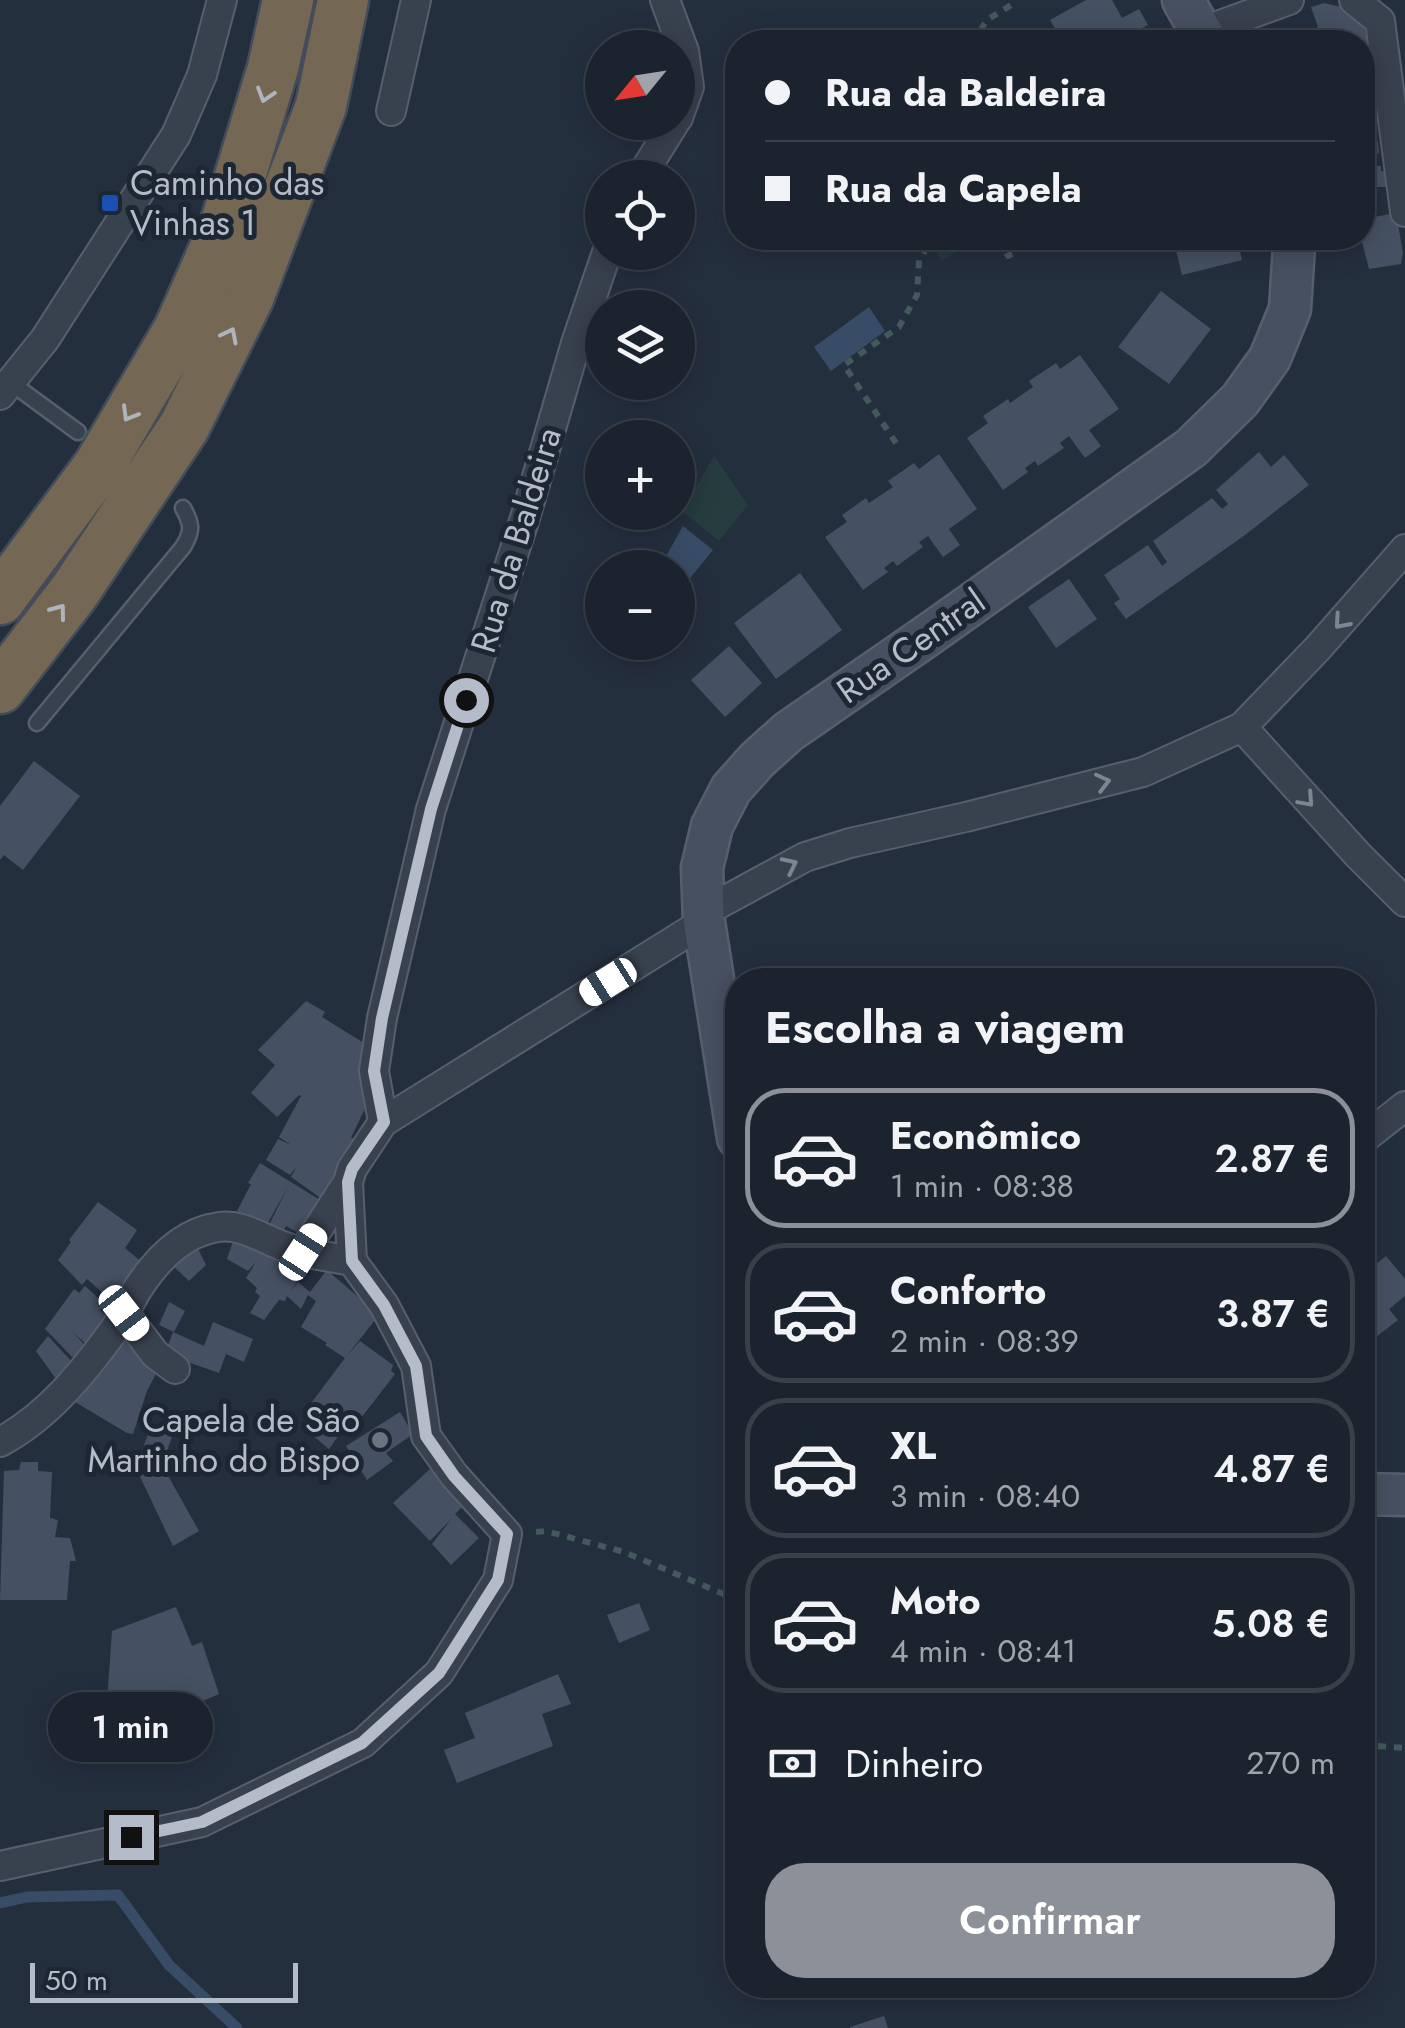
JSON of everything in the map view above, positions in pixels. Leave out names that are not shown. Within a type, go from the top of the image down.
[{"type":"highway","points":[[0,599],[98,466],[178,330],[226,226],[273,68],[288,0]]},
{"type":"highway","points":[[0,688],[74,592],[184,427],[248,298],[321,106],[344,4]]},
{"type":"street","points":[[5,388],[45,339],[176,134],[202,75],[222,0]]},
{"type":"street","points":[[391,110],[416,0]]},
{"type":"street","points":[[665,0],[676,30]]},
{"type":"street","points":[[1197,25],[1289,0]]},
{"type":"street","points":[[1354,0],[1379,11],[1405,212]]},
{"type":"street","name":"Rua Central","points":[[725,1054],[704,917],[702,868],[712,826],[731,789],[788,732],[1191,448],[1240,400],[1270,358],[1290,309],[1294,250]]},
{"type":"street","name":"Rua da Baldeira","points":[[384,1122],[374,1071],[382,1018],[431,809],[526,518],[601,270]]},
{"type":"street","points":[[303,1252],[384,1122],[704,917],[805,857],[1143,772],[1242,727],[1405,549]]},
{"type":"street","points":[[1242,727],[1405,902]]},
{"type":"street","points":[[1375,1130],[1405,1106]]},
{"type":"street","points":[[0,1866],[202,1822],[362,1743],[439,1673],[498,1580],[507,1534],[454,1476],[426,1436],[416,1366],[384,1305],[352,1261],[348,1182]]},
{"type":"street","points":[[0,1442],[52,1405],[94,1355],[163,1255],[183,1240],[222,1226],[242,1229],[283,1247],[352,1261]]},
{"type":"street","points":[[124,1313],[155,1354],[175,1369]]},
{"type":"lane","points":[[5,388],[78,432]]},
{"type":"lane","points":[[37,723],[183,547],[191,534],[191,522],[183,508]]},
{"type":"path","points":[[980,30],[986,20],[1011,5]]},
{"type":"path","points":[[896,443],[844,365],[899,326],[916,295],[919,260],[926,250]]},
{"type":"path","points":[[507,1534],[546,1531],[624,1552],[725,1595]]},
{"type":"path","points":[[1375,1746],[1405,1748]]},
{"type":"green space","points":[[934,250],[958,250],[942,261]]},
{"type":"green space","points":[[714,456],[748,505],[719,541],[695,522],[695,489]]},
{"type":"water","points":[[869,307],[885,331],[831,371],[814,347]]},
{"type":"water","points":[[681,530],[688,530],[713,550],[695,572],[695,550],[670,550]]},
{"type":"building","points":[[1086,0],[1112,0],[1122,18],[1139,9],[1148,25],[1139,30],[1056,30],[1050,20]]},
{"type":"building","points":[[1324,3],[1350,9],[1365,30],[1311,30],[1318,27],[1311,7]]},
{"type":"building","points":[[1375,166],[1387,171],[1388,187],[1375,187]]},
{"type":"building","points":[[1396,213],[1403,253],[1401,264],[1369,269],[1364,250],[1375,250],[1375,217]]},
{"type":"building","points":[[1176,250],[1240,250],[1242,260],[1182,275]]},
{"type":"building","points":[[1161,291],[1211,329],[1169,384],[1118,347]]},
{"type":"building","points":[[1080,355],[1119,409],[1089,430],[1101,446],[1085,458],[1069,436],[1060,443],[1064,448],[1038,466],[1035,461],[1025,468],[1028,472],[1003,490],[967,438],[988,423],[983,416],[1033,387],[1029,381],[1056,363],[1060,369]]},
{"type":"building","points":[[1259,452],[1271,467],[1284,455],[1309,485],[1126,619],[1114,603],[1120,599],[1104,575],[1148,545],[1162,566],[1167,562],[1153,541],[1212,498],[1222,509],[1228,504],[1216,490]]},
{"type":"building","points":[[939,454],[977,509],[949,529],[960,545],[943,557],[928,536],[919,542],[923,547],[897,566],[893,561],[884,568],[888,572],[863,590],[825,537],[847,522],[842,515],[866,498],[869,503],[893,487],[888,481],[914,463],[919,469]]},
{"type":"building","points":[[800,573],[842,630],[776,679],[734,623]]},
{"type":"building","points":[[1069,579],[1097,619],[1056,648],[1028,607]]},
{"type":"building","points":[[729,646],[762,683],[725,717],[691,680]]},
{"type":"building","points":[[34,761],[80,796],[23,870],[4,855],[0,860],[0,806]]},
{"type":"building","points":[[306,1001],[325,1012],[322,1017],[367,1045],[370,1098],[351,1138],[354,1139],[349,1156],[332,1177],[322,1199],[291,1177],[297,1166],[290,1175],[266,1160],[278,1139],[291,1145],[279,1137],[301,1096],[277,1117],[251,1093],[275,1065],[258,1050]]},
{"type":"building","points":[[260,1163],[325,1207],[318,1216],[311,1214],[298,1233],[286,1226],[281,1236],[267,1229],[288,1187],[265,1228],[237,1211]]},
{"type":"building","points":[[98,1202],[137,1230],[125,1248],[144,1264],[119,1307],[87,1279],[82,1285],[58,1260]]},
{"type":"building","points":[[235,1235],[266,1246],[305,1269],[291,1291],[298,1282],[310,1292],[327,1270],[379,1315],[345,1358],[301,1327],[316,1301],[308,1295],[301,1309],[287,1296],[285,1301],[279,1300],[264,1320],[250,1313],[260,1296],[246,1278],[256,1262],[248,1271],[227,1259]]},
{"type":"building","points":[[198,1249],[206,1265],[189,1281],[170,1263]]},
{"type":"building","points":[[1386,1256],[1405,1279],[1405,1296],[1389,1309],[1398,1320],[1375,1338],[1375,1263]]},
{"type":"building","points":[[85,1286],[105,1304],[100,1310],[112,1321],[91,1349],[72,1331],[89,1350],[77,1362],[45,1329],[74,1289],[79,1293]]},
{"type":"building","points":[[169,1302],[185,1311],[174,1332],[159,1325]]},
{"type":"building","points":[[213,1322],[253,1339],[244,1362],[226,1354],[219,1373],[165,1354],[173,1332],[204,1346]]},
{"type":"building","points":[[119,1335],[129,1335],[159,1368],[133,1434],[70,1399]]},
{"type":"building","points":[[48,1336],[73,1363],[56,1379],[36,1351]]},
{"type":"building","points":[[360,1341],[393,1365],[391,1371],[395,1374],[358,1422],[341,1410],[330,1426],[339,1435],[329,1449],[311,1434],[322,1422],[306,1410]]},
{"type":"building","name":"Capela de São Martinho do Bispo","points":[[400,1412],[413,1434],[386,1453],[393,1461],[367,1480],[346,1446]]},
{"type":"building","points":[[151,1426],[173,1434],[162,1465],[199,1531],[173,1546],[134,1464]]},
{"type":"building","points":[[21,1462],[38,1462],[38,1471],[52,1472],[50,1518],[58,1520],[55,1537],[70,1538],[76,1561],[70,1561],[67,1600],[0,1600],[4,1471],[19,1470]]},
{"type":"building","points":[[430,1469],[464,1505],[455,1514],[479,1538],[451,1565],[432,1544],[452,1518],[430,1541],[393,1503]]},
{"type":"building","points":[[639,1603],[650,1630],[619,1643],[607,1615]]},
{"type":"building","points":[[176,1607],[192,1646],[202,1642],[219,1694],[172,1715],[148,1714],[148,1704],[107,1702],[112,1631]]},
{"type":"building","points":[[558,1674],[571,1704],[542,1714],[553,1746],[457,1783],[444,1750],[475,1738],[465,1713]]},
{"type":"building","points":[[884,2016],[888,2028],[850,2028],[850,2027]]},
{"type":"waterway","points":[[0,1903],[27,1897],[118,1895],[169,1965],[237,2028]]},
{"type":"place","name":"Caminho das Vinhas 1","points":[[110,203]]},
{"type":"place","name":"Capela de São Martinho do Bispo","points":[[380,1440]]},
{"type":"route","points":[[131,1837],[202,1822],[362,1743],[439,1673],[498,1580],[507,1534],[454,1476],[426,1436],[416,1366],[384,1305],[352,1261],[348,1182],[352,1169],[384,1122],[374,1071],[382,1018],[431,809],[466,700]]}]
